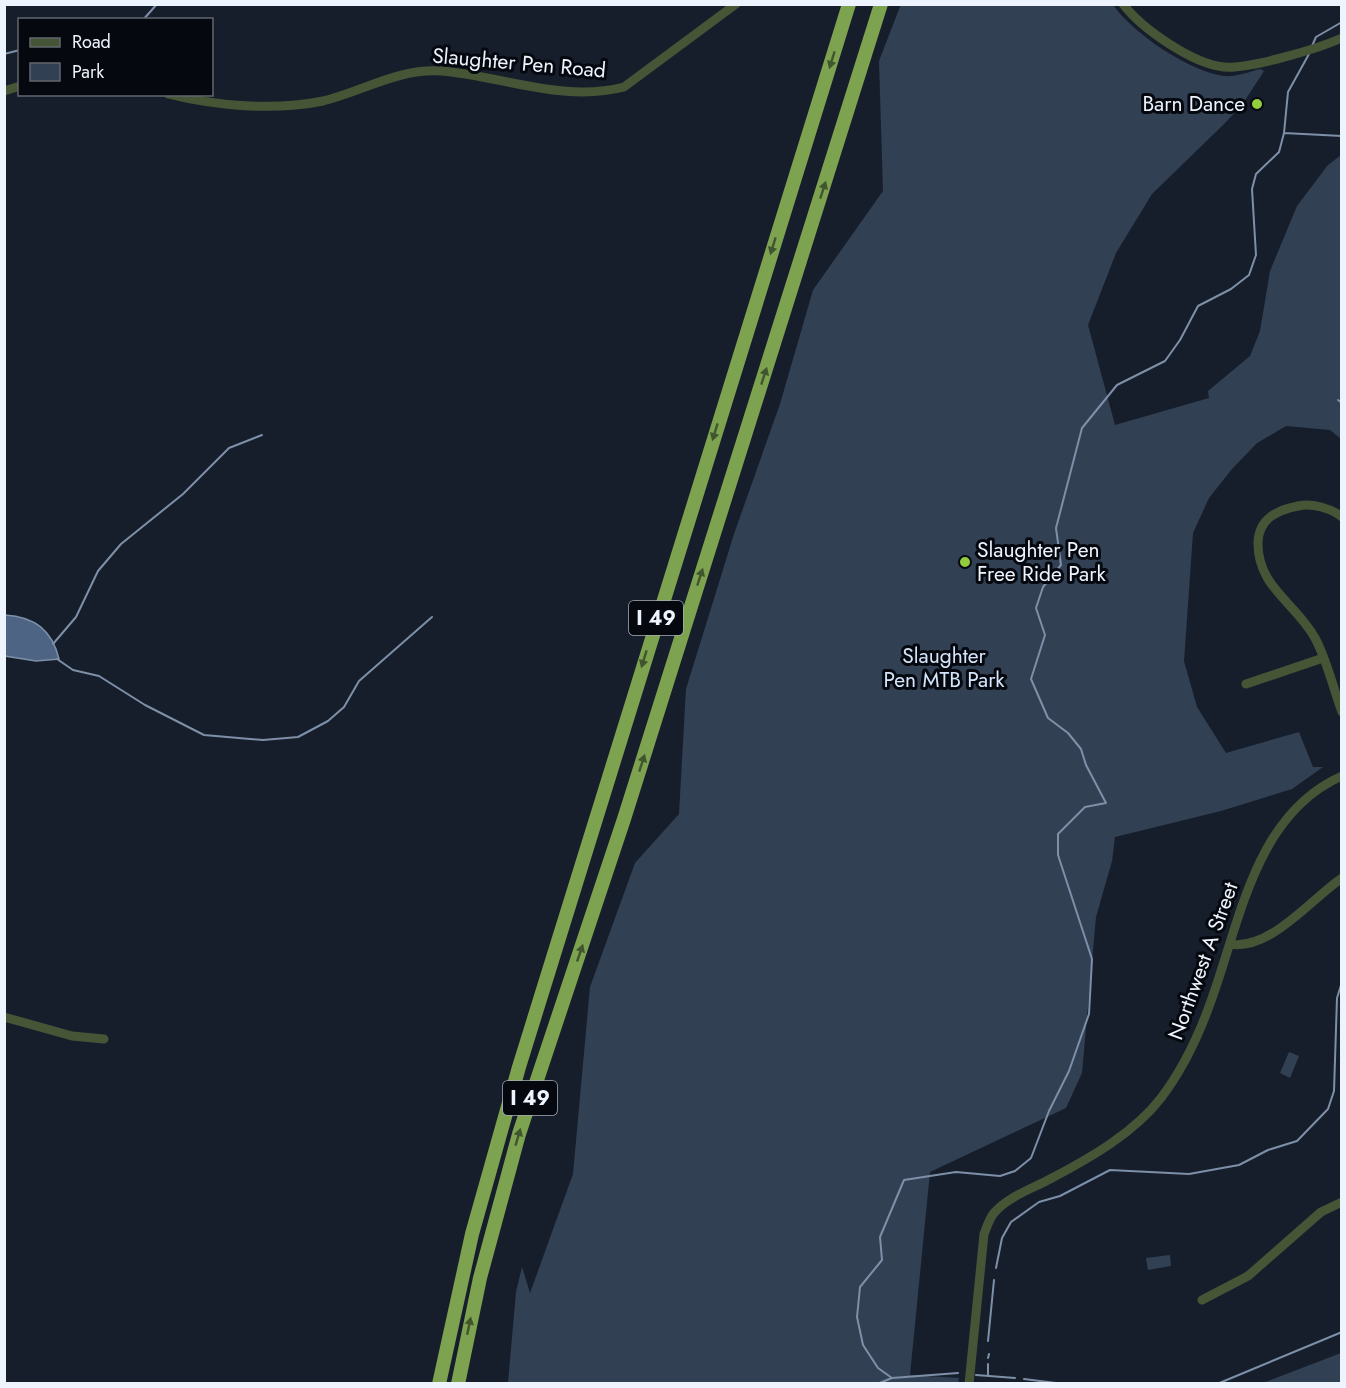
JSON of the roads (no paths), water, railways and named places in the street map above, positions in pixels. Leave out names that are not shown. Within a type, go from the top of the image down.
[{"type":"highway","name":"I 49","points":[[439,1383],[472,1234],[519,1067],[849,4]]},
{"type":"highway","name":"I 49","points":[[458,1383],[480,1278],[519,1134],[628,807],[881,4]]},
{"type":"street","name":"Slaughter Pen Road","points":[[184,96],[261,106],[298,105],[325,100],[398,74],[426,71],[458,73],[524,86],[609,91],[624,87],[736,4]]},
{"type":"street","points":[[1123,4],[1133,17],[1152,32],[1190,55],[1221,67],[1232,67],[1299,51],[1341,38]]},
{"type":"street","points":[[1341,517],[1315,505],[1303,505],[1286,509],[1266,519],[1258,535],[1258,553],[1264,576],[1306,624],[1323,658],[1341,712]]},
{"type":"street","points":[[1246,684],[1323,658]]},
{"type":"street","name":"Northwest A Street","points":[[969,1383],[984,1234],[989,1221],[1004,1204],[1087,1158],[1117,1138],[1139,1121],[1161,1098],[1200,1032],[1247,893],[1269,843],[1293,810],[1328,782],[1341,776]]},
{"type":"street","points":[[1230,944],[1251,944],[1271,935],[1341,878]]},
{"type":"street","points":[[4,1017],[72,1036],[104,1039]]},
{"type":"street","points":[[1202,1300],[1248,1276],[1321,1212],[1341,1202]]},
{"type":"waterway","points":[[145,18],[157,4]]},
{"type":"waterway","points":[[1312,46],[1316,37],[1342,22]]},
{"type":"waterway","points":[[4,54],[18,50]]},
{"type":"waterway","points":[[1284,133],[1288,92],[1309,54]]},
{"type":"waterway","points":[[892,1378],[878,1368],[863,1345],[857,1317],[860,1287],[882,1260],[880,1237],[904,1180],[956,1172],[1000,1176],[1015,1171],[1031,1158],[1049,1111],[1069,1071],[1089,1014],[1092,959],[1058,855],[1058,834],[1085,807],[1106,803],[1086,765],[1081,749],[1068,733],[1048,718],[1031,679],[1045,635],[1036,608],[1043,587],[1061,565],[1056,528],[1082,428],[1117,385],[1165,361],[1180,340],[1198,306],[1231,289],[1249,275],[1256,255],[1252,189],[1256,174],[1279,152],[1284,133],[1342,136]]},
{"type":"waterway","points":[[1338,400],[1342,403]]},
{"type":"waterway","points":[[53,644],[76,617],[98,571],[121,544],[183,494],[229,448],[262,435]]},
{"type":"waterway","points":[[57,659],[73,670],[99,676],[145,705],[204,735],[263,740],[298,737],[328,721],[344,707],[359,681],[432,617]]},
{"type":"waterway","points":[[996,1268],[1002,1238],[1011,1222],[1039,1202],[1060,1196],[1110,1170],[1189,1174],[1239,1165],[1268,1150],[1297,1141],[1328,1109],[1334,1091],[1337,998],[1342,982]]},
{"type":"waterway","points":[[988,1341],[994,1280]]},
{"type":"waterway","points":[[1217,1384],[1342,1332]]},
{"type":"waterway","points":[[988,1358],[989,1354]]},
{"type":"waterway","points":[[988,1364],[988,1376]]},
{"type":"waterway","points":[[877,1384],[892,1378],[958,1373]]},
{"type":"waterway","points":[[976,1375],[1015,1378]]},
{"type":"waterway","points":[[1024,1379],[1064,1384]]},
{"type":"place","name":"Barn Dance","points":[[1257,104]]},
{"type":"place","name":"Slaughter Pen Free Ride Park","points":[[965,562]]},
{"type":"park label","name":"Slaughter Pen MTB Park","points":[[944,668]]}]
